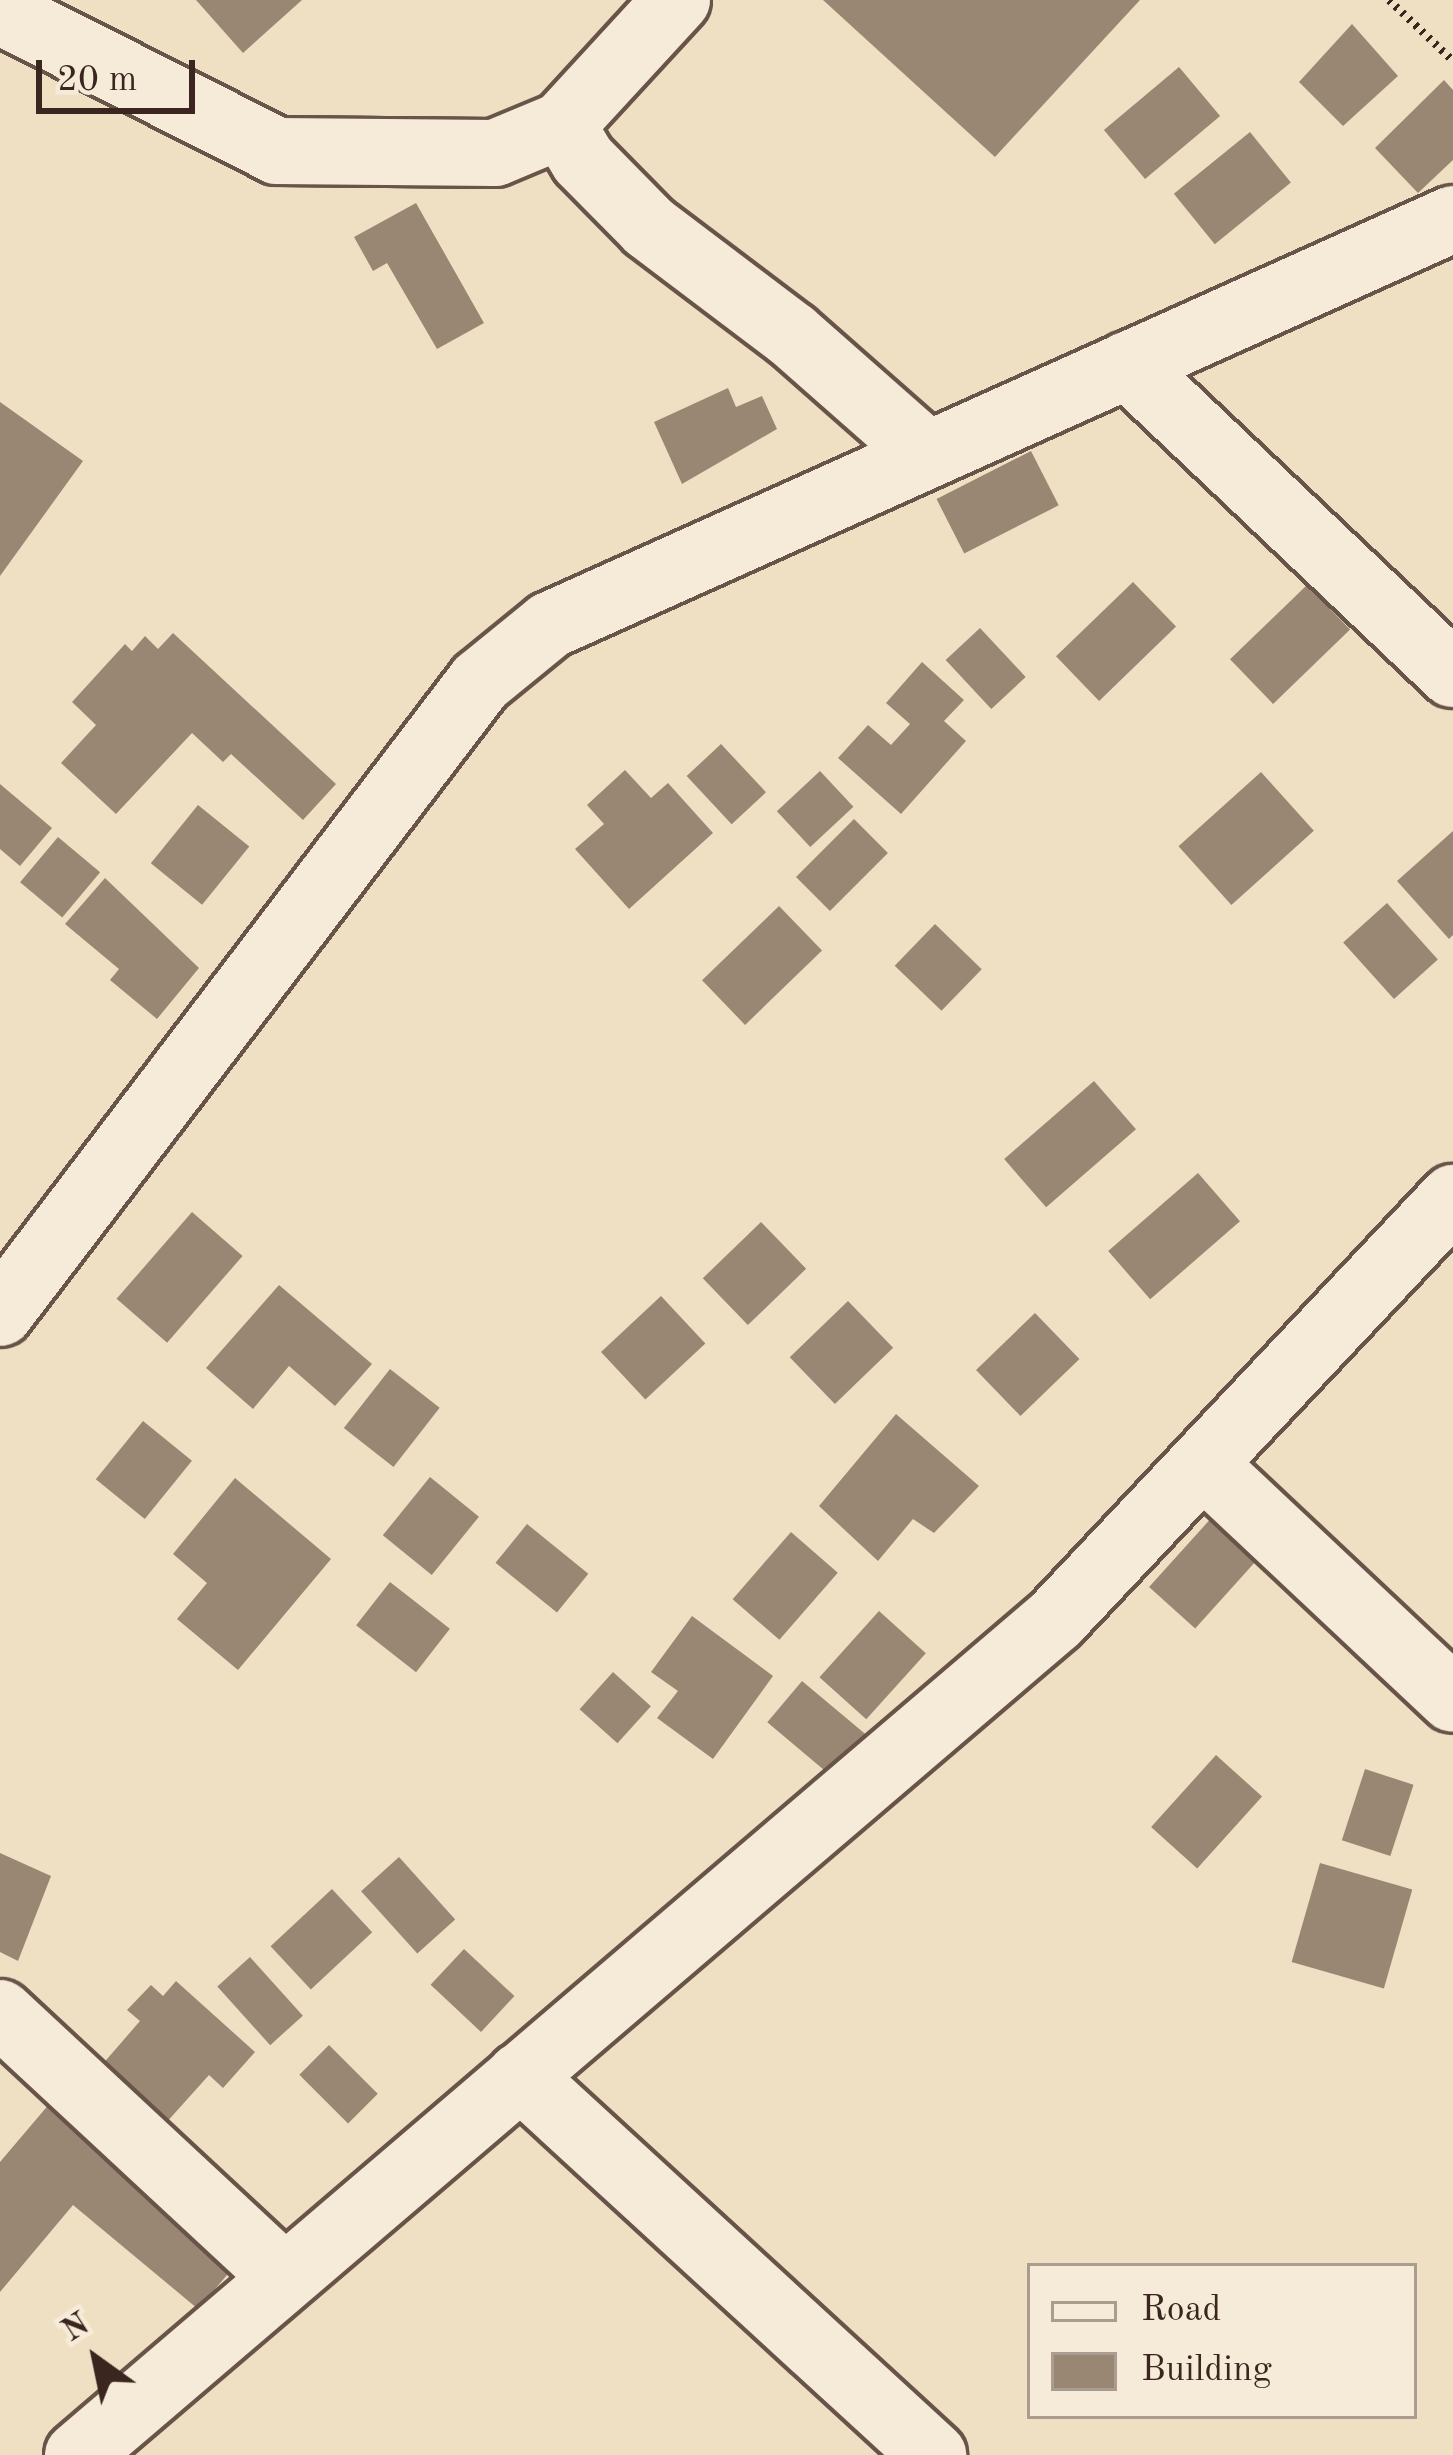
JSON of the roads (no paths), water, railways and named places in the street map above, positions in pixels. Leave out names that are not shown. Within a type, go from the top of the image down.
[{"type":"street","points":[[0,11],[277,151],[495,153],[562,124],[677,0]]},
{"type":"street","points":[[562,124],[583,160],[649,227],[792,334],[928,455]]},
{"type":"street","points":[[0,1313],[480,682],[550,625],[1453,219]]},
{"type":"street","points":[[1126,365],[1453,674]]},
{"type":"street","points":[[78,2455],[1056,1618],[1205,1466],[1453,1198]]},
{"type":"street","points":[[1205,1466],[1453,1699]]},
{"type":"street","points":[[0,2013],[284,2277]]},
{"type":"street","points":[[520,2075],[933,2455]]}]
